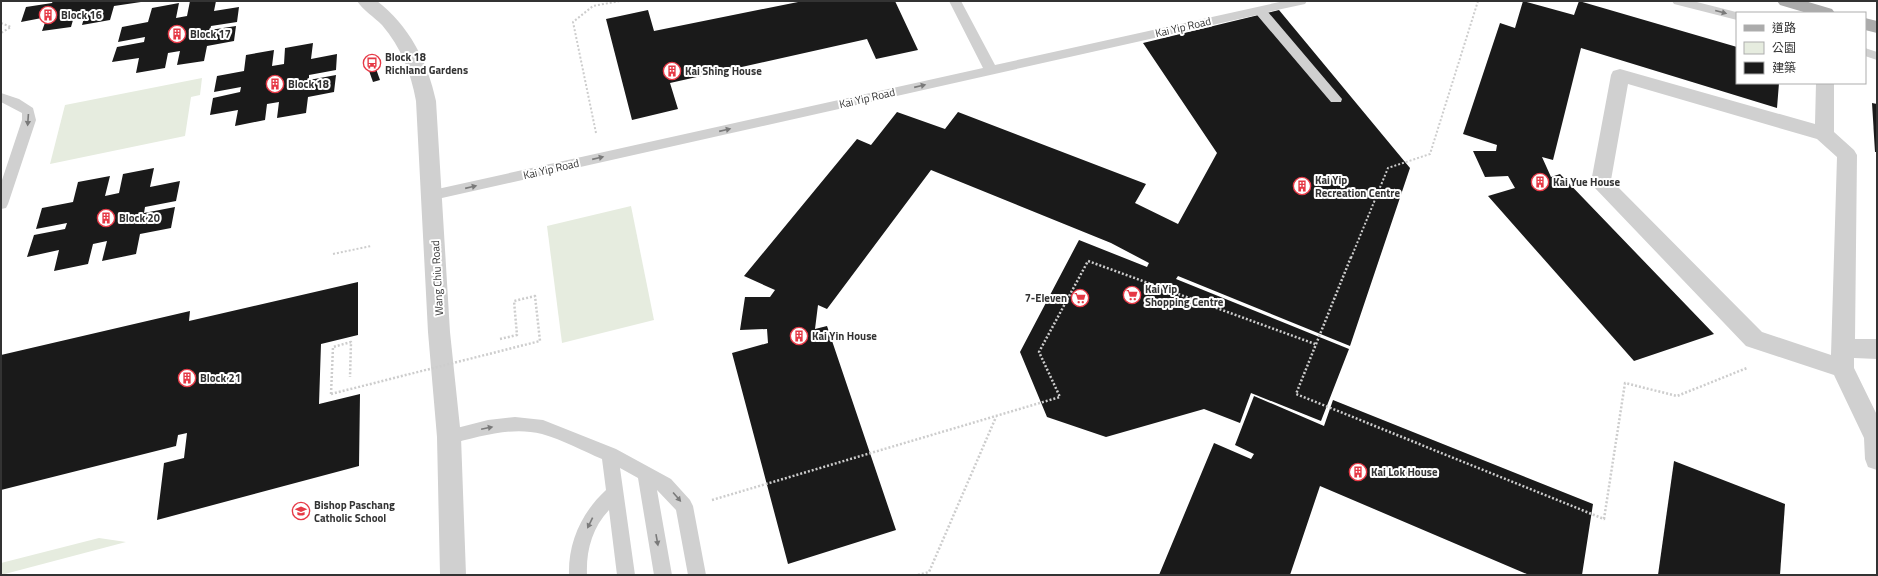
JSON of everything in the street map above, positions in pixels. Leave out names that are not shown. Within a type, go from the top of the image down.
[{"type":"main road","points":[[1786,1],[1823,12]]},
{"type":"main road","points":[[1866,24],[1877,27]]},
{"type":"street","name":"Wang Chiu Road","points":[[366,1],[375,7],[399,34],[418,71],[426,101],[433,195],[440,332],[449,437],[453,575]]},
{"type":"street","points":[[1877,349],[1842,358],[1790,351],[1754,339],[1600,182],[1620,75],[1824,134],[1847,154],[1842,358],[1876,438],[1877,459]]},
{"type":"street","points":[[1824,134],[1825,84]]},
{"type":"lane","points":[[955,1],[991,70]]},
{"type":"lane","name":"Kai Yip Road","points":[[433,195],[1301,1]]},
{"type":"lane","points":[[1678,1],[1736,16]]},
{"type":"lane","points":[[1260,10],[1336,99]]},
{"type":"lane","points":[[1866,52],[1877,56]]},
{"type":"lane","points":[[1,97],[14,102],[28,111],[29,120],[1,204]]},
{"type":"lane","points":[[449,437],[488,427],[515,424],[543,427],[610,454],[666,485],[684,506],[697,575]]},
{"type":"lane","points":[[610,454],[626,575]]},
{"type":"lane","points":[[646,474],[663,575]]},
{"type":"lane","points":[[578,575],[577,567],[581,542],[595,513],[615,493]]},
{"type":"path","points":[[597,134],[573,22],[593,6],[620,1]]},
{"type":"path","points":[[1478,1],[1430,154],[1388,168],[1314,344],[1296,394],[1604,519],[1626,382],[1677,396],[1790,351]]},
{"type":"path","points":[[1,22],[11,27],[1,33]]},
{"type":"path","points":[[333,254],[371,246]]},
{"type":"path","points":[[710,501],[1060,397],[1039,352],[1088,261],[1314,344]]},
{"type":"path","points":[[350,377],[351,342],[333,347],[331,394],[540,341],[534,296],[514,301],[517,335],[500,339]]},
{"type":"path","points":[[918,575],[930,573],[996,417]]},
{"type":"green space","points":[[202,78],[200,95],[191,97],[185,136],[50,164],[65,105]]},
{"type":"green space","points":[[631,206],[654,320],[562,343],[547,226]]},
{"type":"green space","points":[[99,538],[126,542],[1,575],[1,563]]},
{"type":"building","name":"Block 16","points":[[53,1],[141,2],[114,6],[110,20],[82,25],[86,11],[75,13],[71,27],[42,31],[47,17],[21,22],[26,7],[52,3]]},
{"type":"building","name":"Block 17","points":[[190,1],[216,1],[214,11],[239,7],[237,22],[211,26],[210,30],[236,26],[234,41],[207,46],[204,61],[177,65],[180,51],[168,53],[165,68],[136,73],[139,58],[112,62],[117,47],[144,42],[145,37],[118,42],[122,27],[148,22],[152,8],[179,3],[176,18],[187,16]]},
{"type":"building","name":"Kai Shing House","points":[[803,1],[895,1],[918,50],[876,59],[867,39],[670,83],[678,109],[632,120],[606,19],[648,10],[654,31]]},
{"type":"building","name":"Kai Yue House","points":[[1523,1],[1574,15],[1579,1],[1736,47],[1736,84],[1779,84],[1777,108],[1581,48],[1553,160],[1542,157],[1551,177],[1560,174],[1714,334],[1634,361],[1488,196],[1515,188],[1508,176],[1485,177],[1473,151],[1496,151],[1497,145],[1463,134],[1500,23],[1515,28]]},
{"type":"building","points":[[1279,10],[1410,168],[1350,346],[1178,276],[1176,279],[1349,349],[1321,421],[1251,393],[1240,423],[1204,409],[1106,437],[1047,417],[1020,352],[1079,240],[1147,267],[1149,263],[1111,243],[931,170],[827,309],[818,305],[815,329],[827,326],[896,530],[788,564],[732,353],[768,343],[767,329],[740,330],[745,297],[770,297],[775,290],[744,276],[857,139],[871,145],[897,112],[945,129],[958,112],[1146,184],[1135,203],[1178,224],[1217,153],[1143,43]]},
{"type":"building","name":"Block 18","points":[[313,43],[311,59],[337,54],[336,70],[309,75],[309,80],[336,75],[334,92],[308,97],[306,113],[277,118],[279,102],[267,104],[265,120],[235,126],[238,110],[210,115],[213,98],[240,92],[241,87],[214,92],[217,76],[244,71],[246,55],[274,50],[272,66],[284,64],[285,48]]},
{"type":"building","points":[[375,66],[380,80],[373,82],[368,68]]},
{"type":"building","points":[[1872,103],[1877,104],[1877,152],[1875,152]]},
{"type":"building","name":"Block 20","points":[[154,168],[150,187],[180,181],[176,201],[145,207],[144,213],[175,207],[171,228],[140,234],[136,254],[102,261],[107,241],[93,244],[88,264],[54,271],[59,250],[27,257],[34,235],[65,229],[67,223],[36,229],[42,208],[73,202],[78,182],[110,176],[105,196],[119,193],[123,174]]},
{"type":"building","points":[[358,282],[358,335],[321,344],[319,404],[360,394],[359,466],[157,520],[164,463],[184,458],[187,433],[178,435],[176,446],[1,490],[1,355],[190,311],[189,321]]},
{"type":"building","name":"Kai Lok House","points":[[1254,396],[1324,426],[1333,400],[1593,504],[1582,575],[1529,575],[1320,486],[1290,575],[1159,575],[1214,443],[1251,459],[1254,454],[1235,445]]},
{"type":"building","points":[[1674,461],[1785,504],[1780,575],[1658,575]]},
{"type":"place","name":"Block 16","points":[[48,15]]},
{"type":"place","name":"Block 17","points":[[177,34]]},
{"type":"place","name":"Block 18 Richland Gardens","points":[[372,63]]},
{"type":"place","name":"Kai Shing House","points":[[672,71]]},
{"type":"place","name":"Block 18","points":[[275,84]]},
{"type":"place","name":"Kai Yue House","points":[[1540,182]]},
{"type":"place","name":"Kai Yip Recreation Centre","points":[[1302,186]]},
{"type":"place","name":"Block 20","points":[[106,218]]},
{"type":"place","name":"Kai Yip Shopping Centre","points":[[1132,295]]},
{"type":"place","name":"7-Eleven","points":[[1080,298]]},
{"type":"place","name":"Kai Yin House","points":[[799,336]]},
{"type":"place","name":"Block 21","points":[[187,378]]},
{"type":"place","name":"Kai Lok House","points":[[1358,472]]},
{"type":"place","name":"Bishop Paschang Catholic School","points":[[301,511]]}]
